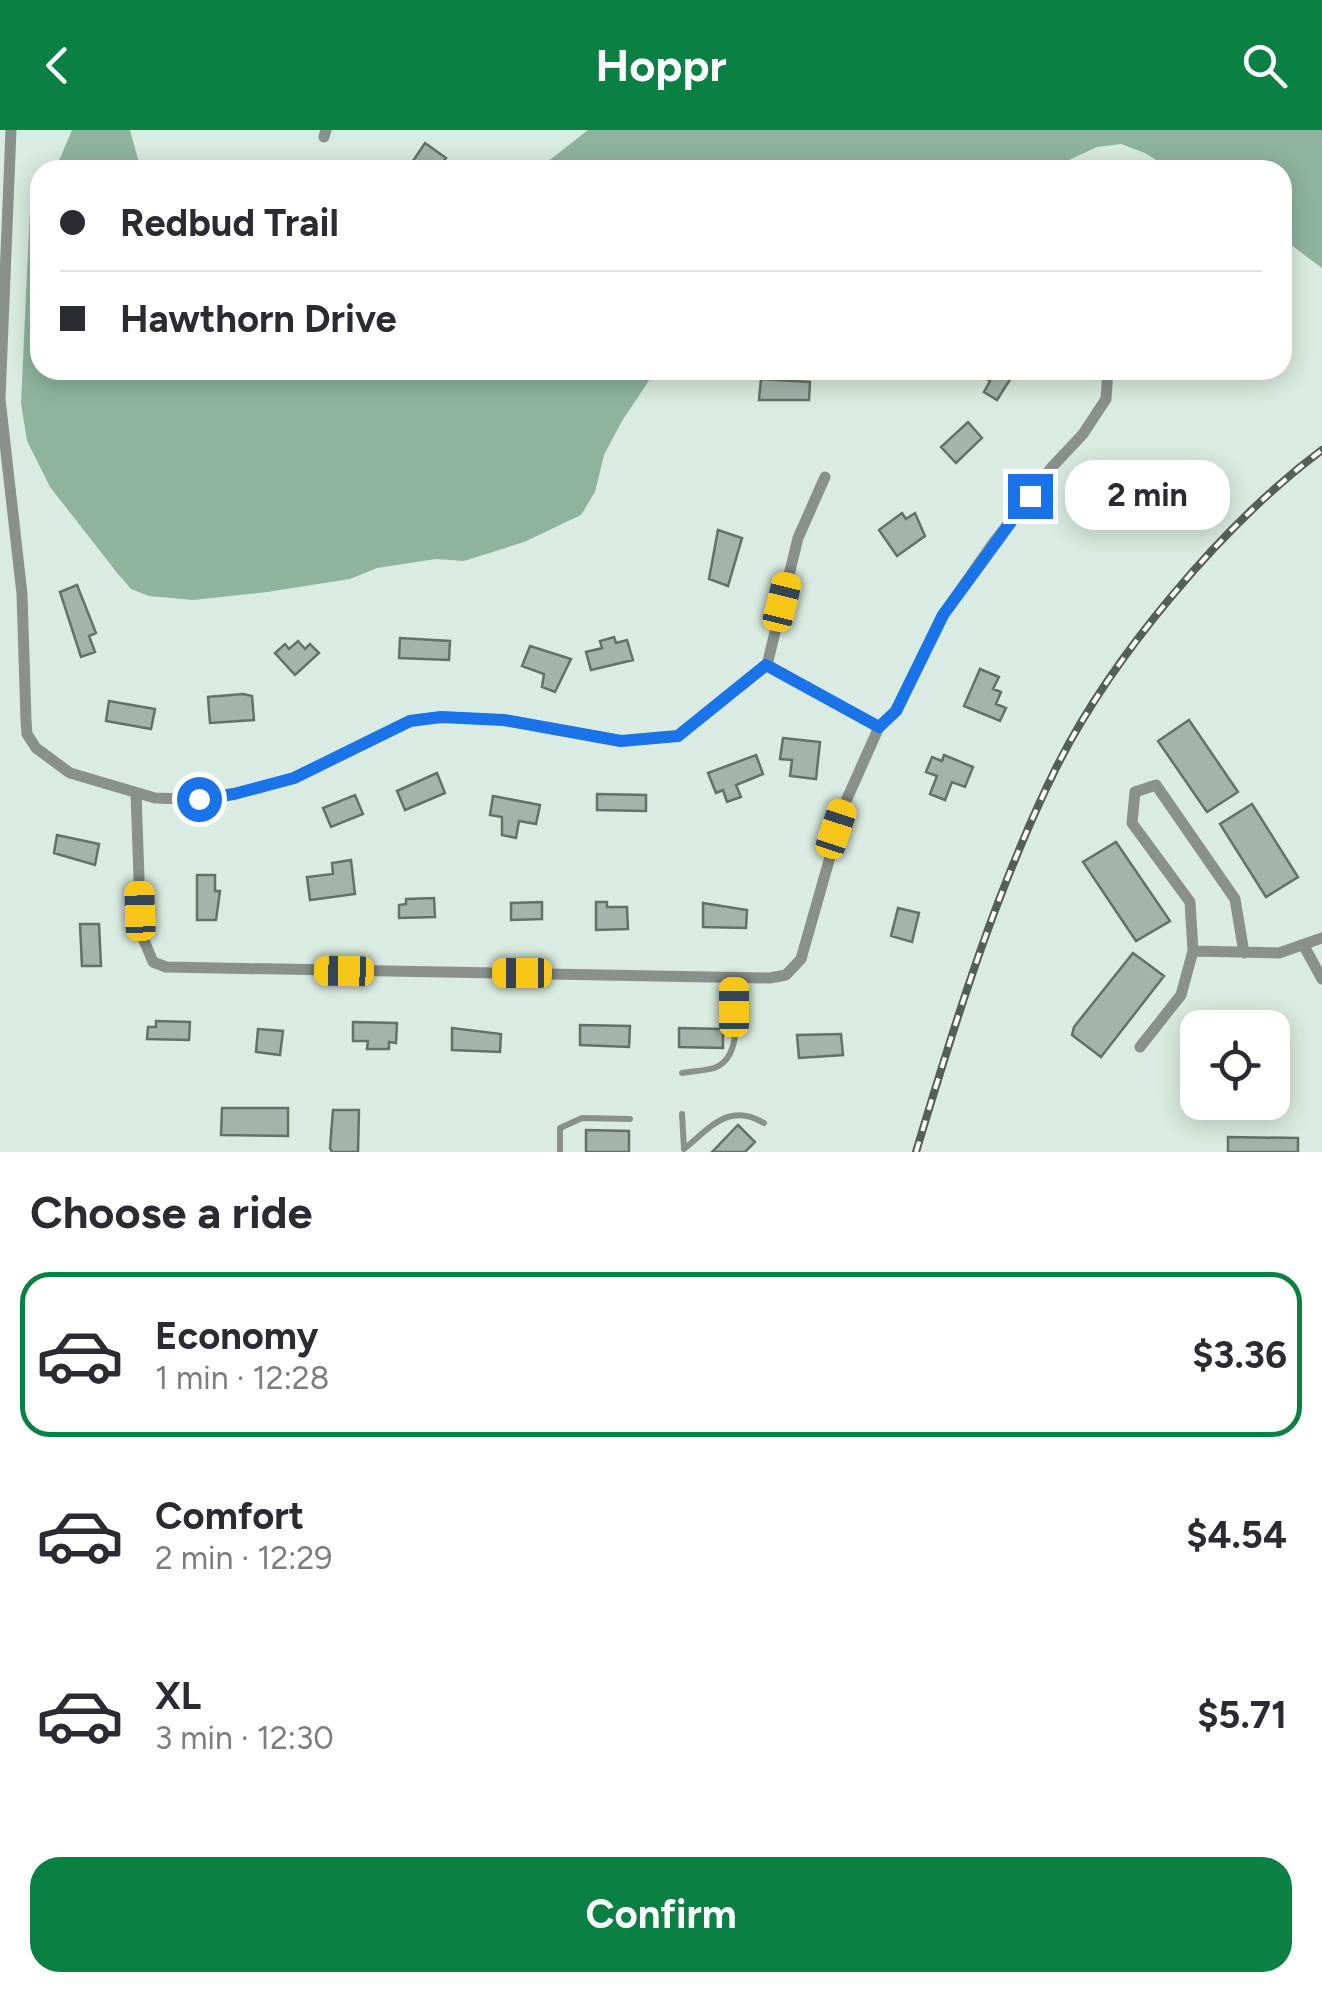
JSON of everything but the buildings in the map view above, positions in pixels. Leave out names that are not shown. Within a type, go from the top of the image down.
[{"type":"street","points":[[11,130],[0,399],[22,594],[28,734],[43,754],[70,774],[136,794],[184,800],[294,778],[410,721],[441,717],[504,720],[621,741],[678,736],[766,665],[798,538],[824,476]]},
{"type":"street","points":[[136,794],[141,933],[153,962],[166,966],[734,978],[786,975],[801,959],[846,801],[879,727],[896,711],[952,602],[1102,405],[1106,380]]},
{"type":"street","points":[[766,665],[879,727]]},
{"type":"street","points":[[1140,1047],[1181,995],[1193,951],[1190,902],[1132,823],[1135,792],[1156,785],[1236,898],[1244,953]]},
{"type":"street","points":[[1193,951],[1280,953],[1322,938]]},
{"type":"street","points":[[1304,946],[1322,979]]},
{"type":"lane","points":[[682,1073],[716,1068],[733,1048],[734,978]]},
{"type":"lane","points":[[682,1114],[684,1150]]},
{"type":"lane","points":[[684,1150],[728,1116],[750,1114],[764,1123]]},
{"type":"lane","points":[[560,1152],[560,1128],[569,1121],[630,1120]]},
{"type":"shaded area","points":[[72,130],[130,130],[138,160],[59,160]]},
{"type":"shaded area","points":[[588,130],[1322,130],[1322,268],[1292,246],[1292,160],[1156,160],[1121,144],[1097,147],[1069,160],[550,160]]},
{"type":"shaded area","points":[[30,209],[30,380],[649,380],[604,455],[595,492],[581,515],[524,542],[464,561],[436,559],[377,568],[350,579],[193,600],[149,596],[131,589],[50,487],[27,441],[21,403]]},
{"type":"railway","points":[[916,1152],[962,1006],[1014,861],[1079,725],[1139,638],[1209,554],[1284,480],[1322,450]]},
{"type":"route","points":[[199,799],[294,778],[410,721],[441,717],[504,720],[621,741],[678,736],[766,665],[879,727],[896,711],[943,615],[1030,496]]}]
